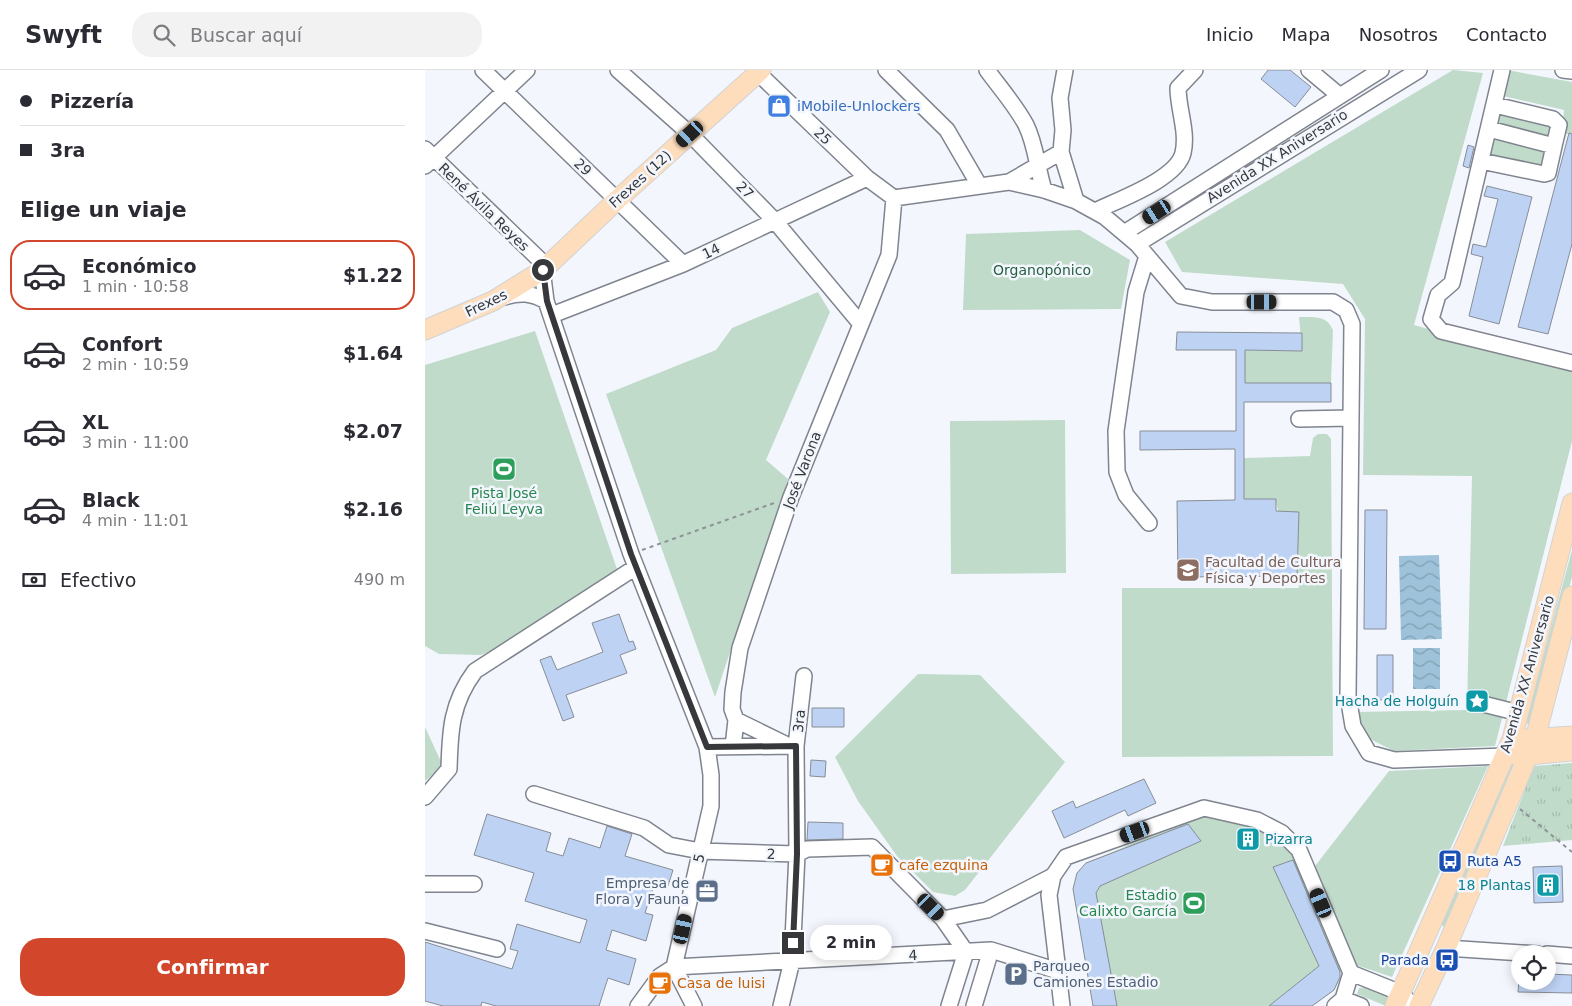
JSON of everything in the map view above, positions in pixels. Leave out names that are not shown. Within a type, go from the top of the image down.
[{"type":"main road","name":"Frexes (12)","points":[[543,270],[758,71]]},
{"type":"main road","name":"Frexes","points":[[425,330],[493,301],[543,270]]},
{"type":"main road","name":"Avenida XX Aniversario","points":[[1403,1002],[1508,748],[1519,713],[1572,502]]},
{"type":"main road","name":"Avenida XX Aniversario","points":[[1419,1006],[1446,948],[1532,747],[1572,596]]},
{"type":"main road","points":[[1532,747],[1572,736]]},
{"type":"main road","points":[[1508,748],[1532,747],[1572,751]]},
{"type":"street","name":"29","points":[[483,70],[683,264]]},
{"type":"street","points":[[428,157],[527,70]]},
{"type":"street","name":"27","points":[[618,70],[690,134],[775,220],[860,323]]},
{"type":"street","points":[[886,70],[947,130],[979,185]]},
{"type":"street","points":[[987,70],[1025,125],[1035,148],[1037,166],[1044,190]]},
{"type":"street","points":[[1065,70],[1060,98],[1063,130],[1061,152],[1076,201]]},
{"type":"street","points":[[1095,211],[1145,188],[1163,177],[1180,162],[1184,139],[1178,88],[1195,70]]},
{"type":"street","points":[[1309,70],[1340,96]]},
{"type":"street","name":"Avenida XX Aniversario","points":[[1124,233],[1381,70]]},
{"type":"street","name":"Avenida XX Aniversario","points":[[1137,244],[1419,70]]},
{"type":"street","points":[[1502,70],[1452,283],[1437,295],[1431,318],[1441,330],[1572,363]]},
{"type":"street","points":[[1563,70],[1572,71]]},
{"type":"street","name":"25","points":[[758,71],[867,178],[894,198]]},
{"type":"street","points":[[1481,161],[1544,174],[1548,173],[1559,125],[1553,119],[1495,104]]},
{"type":"street","points":[[1489,130],[1554,146]]},
{"type":"street","points":[[1009,182],[1061,152]]},
{"type":"street","name":"René Ávila Reyes","points":[[428,157],[541,261],[549,308],[633,560],[707,747]]},
{"type":"street","name":"14","points":[[549,308],[683,264],[867,178]]},
{"type":"street","points":[[894,198],[1009,182],[1044,190],[1076,201],[1095,211],[1124,233],[1137,244],[1181,296],[1212,302],[1333,302],[1346,310],[1352,324],[1348,696],[1353,726],[1369,753],[1394,760],[1508,748]]},
{"type":"street","name":"José Varona","points":[[733,747],[736,720],[732,709],[732,700],[740,648],[791,497],[889,255],[894,198]]},
{"type":"street","points":[[1147,256],[1136,292],[1115,431],[1117,472],[1126,495],[1149,523]]},
{"type":"street","points":[[493,301],[519,292],[533,294],[549,308]]},
{"type":"street","points":[[1299,419],[1351,418]]},
{"type":"street","points":[[425,797],[449,769],[450,732],[455,710],[462,688],[475,671],[633,560]]},
{"type":"street","name":"3ra","points":[[781,1006],[792,961],[797,854],[792,746],[804,676]]},
{"type":"street","points":[[1483,704],[1519,713]]},
{"type":"street","points":[[736,720],[792,746]]},
{"type":"street","points":[[707,747],[792,746]]},
{"type":"street","name":"5","points":[[674,967],[711,806],[711,775],[707,747]]},
{"type":"street","name":"2","points":[[534,794],[644,828],[669,845],[700,851],[797,854],[807,849],[871,847],[943,919]]},
{"type":"street","points":[[1062,1006],[1049,895],[1053,876],[1066,856],[1204,808],[1257,820],[1282,834],[1299,850],[1351,973],[1403,1002]]},
{"type":"street","points":[[949,1006],[966,952],[943,919],[987,910],[1053,876]]},
{"type":"street","points":[[425,884],[474,884]]},
{"type":"street","points":[[425,931],[497,949]]},
{"type":"street","points":[[1446,948],[1511,952]]},
{"type":"street","points":[[974,1006],[991,950]]},
{"type":"street","name":"4","points":[[674,967],[991,950],[1058,972]]},
{"type":"street","points":[[1556,955],[1572,956]]},
{"type":"street","points":[[639,1006],[660,976],[674,967],[693,1006]]},
{"type":"street","points":[[1351,973],[1339,1002],[1361,1006]]},
{"type":"path","points":[[633,560],[791,497]]},
{"type":"path","points":[[1509,800],[1572,852]]},
{"type":"green space","points":[[1453,70],[1483,73],[1414,325],[1572,369],[1572,441],[1495,746],[1394,751],[1370,739],[1356,712],[1467,710],[1472,476],[1363,475],[1365,319],[1343,284],[1182,272],[1165,242]]},
{"type":"green space","points":[[1507,70],[1572,82],[1572,135],[1562,133],[1564,110],[1503,96]]},
{"type":"green space","points":[[1499,112],[1554,125],[1550,140],[1497,127]]},
{"type":"green space","points":[[1493,139],[1546,152],[1543,170],[1490,159]]},
{"type":"green space","name":"Organopónico","points":[[1080,230],[1130,260],[1121,309],[963,310],[966,234]]},
{"type":"green space","points":[[818,292],[830,312],[766,460],[788,479],[715,697],[606,394],[716,350],[732,328]]},
{"type":"green space","points":[[1299,317],[1324,319],[1333,330],[1331,383],[1245,383],[1245,350],[1302,351]]},
{"type":"green space","name":"Pista José Feliú Leyva","points":[[535,331],[618,572],[499,647],[481,655],[439,654],[425,646],[425,365]]},
{"type":"green space","points":[[1065,420],[1066,573],[951,574],[950,421]]},
{"type":"green space","points":[[1318,434],[1327,434],[1331,439],[1333,756],[1122,757],[1122,588],[1299,588],[1275,499],[1244,499],[1244,458],[1310,456],[1313,438]]},
{"type":"green space","points":[[1572,550],[1572,577],[1533,725],[1530,727],[1526,722]]},
{"type":"green space","points":[[918,674],[980,675],[1065,762],[965,890],[955,896],[933,892],[897,856],[858,801],[835,757]]},
{"type":"green space","points":[[425,727],[443,766],[425,781]]},
{"type":"green space","points":[[1510,763],[1514,763],[1516,766],[1448,924],[1443,927],[1440,920]]},
{"type":"green space","points":[[1572,763],[1572,840],[1503,846],[1534,766]]},
{"type":"green space","points":[[1488,766],[1392,977],[1353,964],[1315,866],[1389,771]]},
{"type":"green space","name":"Estadio Calixto García","points":[[1208,812],[1285,841],[1341,962],[1337,984],[1331,993],[1312,1006],[1093,1006],[1073,889],[1077,873],[1086,863]]},
{"type":"green space","points":[[1367,987],[1386,995],[1391,1001],[1386,1006],[1357,994],[1359,988]]},
{"type":"water","points":[[1439,555],[1442,639],[1401,640],[1399,556]]},
{"type":"water","points":[[1413,648],[1440,648],[1440,689],[1413,689]]},
{"type":"building","points":[[1268,70],[1290,70],[1311,87],[1295,107],[1261,79]]},
{"type":"building","points":[[1569,133],[1572,134],[1572,244],[1548,334],[1518,327]]},
{"type":"building","points":[[1468,145],[1474,147],[1469,168],[1463,166]]},
{"type":"building","points":[[1487,186],[1532,197],[1499,324],[1469,316],[1483,257],[1471,254],[1473,244],[1486,247],[1498,199],[1484,196]]},
{"type":"building","points":[[1177,332],[1302,333],[1302,351],[1245,350],[1245,383],[1331,383],[1331,402],[1244,402],[1244,499],[1276,499],[1276,511],[1299,512],[1297,576],[1178,577],[1177,501],[1235,500],[1235,449],[1140,450],[1140,431],[1236,431],[1236,350],[1176,350]]},
{"type":"building","points":[[1365,510],[1387,510],[1386,629],[1364,629]]},
{"type":"building","points":[[619,614],[629,642],[633,641],[636,649],[620,655],[627,673],[566,695],[574,717],[563,721],[540,660],[551,656],[557,670],[603,652],[592,623]]},
{"type":"building","points":[[1377,655],[1393,655],[1393,700],[1377,700]]},
{"type":"building","points":[[812,708],[844,708],[844,727],[812,727]]},
{"type":"building","points":[[811,760],[826,761],[825,777],[810,776]]},
{"type":"building","points":[[1144,779],[1156,803],[1128,816],[1125,810],[1064,838],[1052,811],[1073,801],[1076,808]]},
{"type":"building","points":[[487,814],[551,833],[546,851],[563,856],[569,838],[600,848],[607,826],[632,834],[625,856],[673,870],[668,886],[655,882],[645,913],[653,915],[646,941],[612,930],[606,950],[636,959],[629,985],[608,978],[599,1006],[496,1006],[482,1002],[481,1006],[443,1006],[425,1001],[425,942],[512,969],[518,951],[510,949],[517,924],[580,943],[587,920],[525,901],[534,873],[474,855]]},
{"type":"building","points":[[808,822],[843,823],[843,839],[807,840]]},
{"type":"building","points":[[1188,824],[1201,841],[1100,886],[1096,893],[1117,1006],[1093,1006],[1073,889],[1077,873],[1086,863]]},
{"type":"building","points":[[1293,860],[1340,972],[1340,977],[1334,990],[1312,1006],[1269,1006],[1319,966],[1273,867]]},
{"type":"building","name":"18 Plantas","points":[[1562,866],[1563,902],[1534,903],[1533,867]]},
{"type":"building","points":[[1556,974],[1572,975],[1572,993],[1518,992],[1518,990],[1556,990]]},
{"type":"place","name":"iMobile-Unlockers","points":[[779,106]]},
{"type":"place","name":"Pista José Feliú Leyva","points":[[504,469]]},
{"type":"place","name":"Facultad de Cultura Física y Deportes","points":[[1188,570]]},
{"type":"place","name":"Hacha de Holguín","points":[[1477,701]]},
{"type":"place","name":"Pizarra","points":[[1248,839]]},
{"type":"place","name":"Ruta A5","points":[[1450,861]]},
{"type":"place","name":"cafe ezquina","points":[[882,865]]},
{"type":"place","name":"18 Plantas","points":[[1548,885]]},
{"type":"place","name":"Empresa de Flora y Fauna","points":[[707,891]]},
{"type":"place","name":"Estadio Calixto García","points":[[1194,903]]},
{"type":"place","name":"Parada","points":[[1447,960]]},
{"type":"place","name":"Parqueo Camiones Estadio","points":[[1016,974]]},
{"type":"place","name":"Casa de luisi","points":[[660,983]]},
{"type":"route","points":[[543,270],[547,301],[631,554],[707,747],[796,746],[797,854],[793,943]]}]
